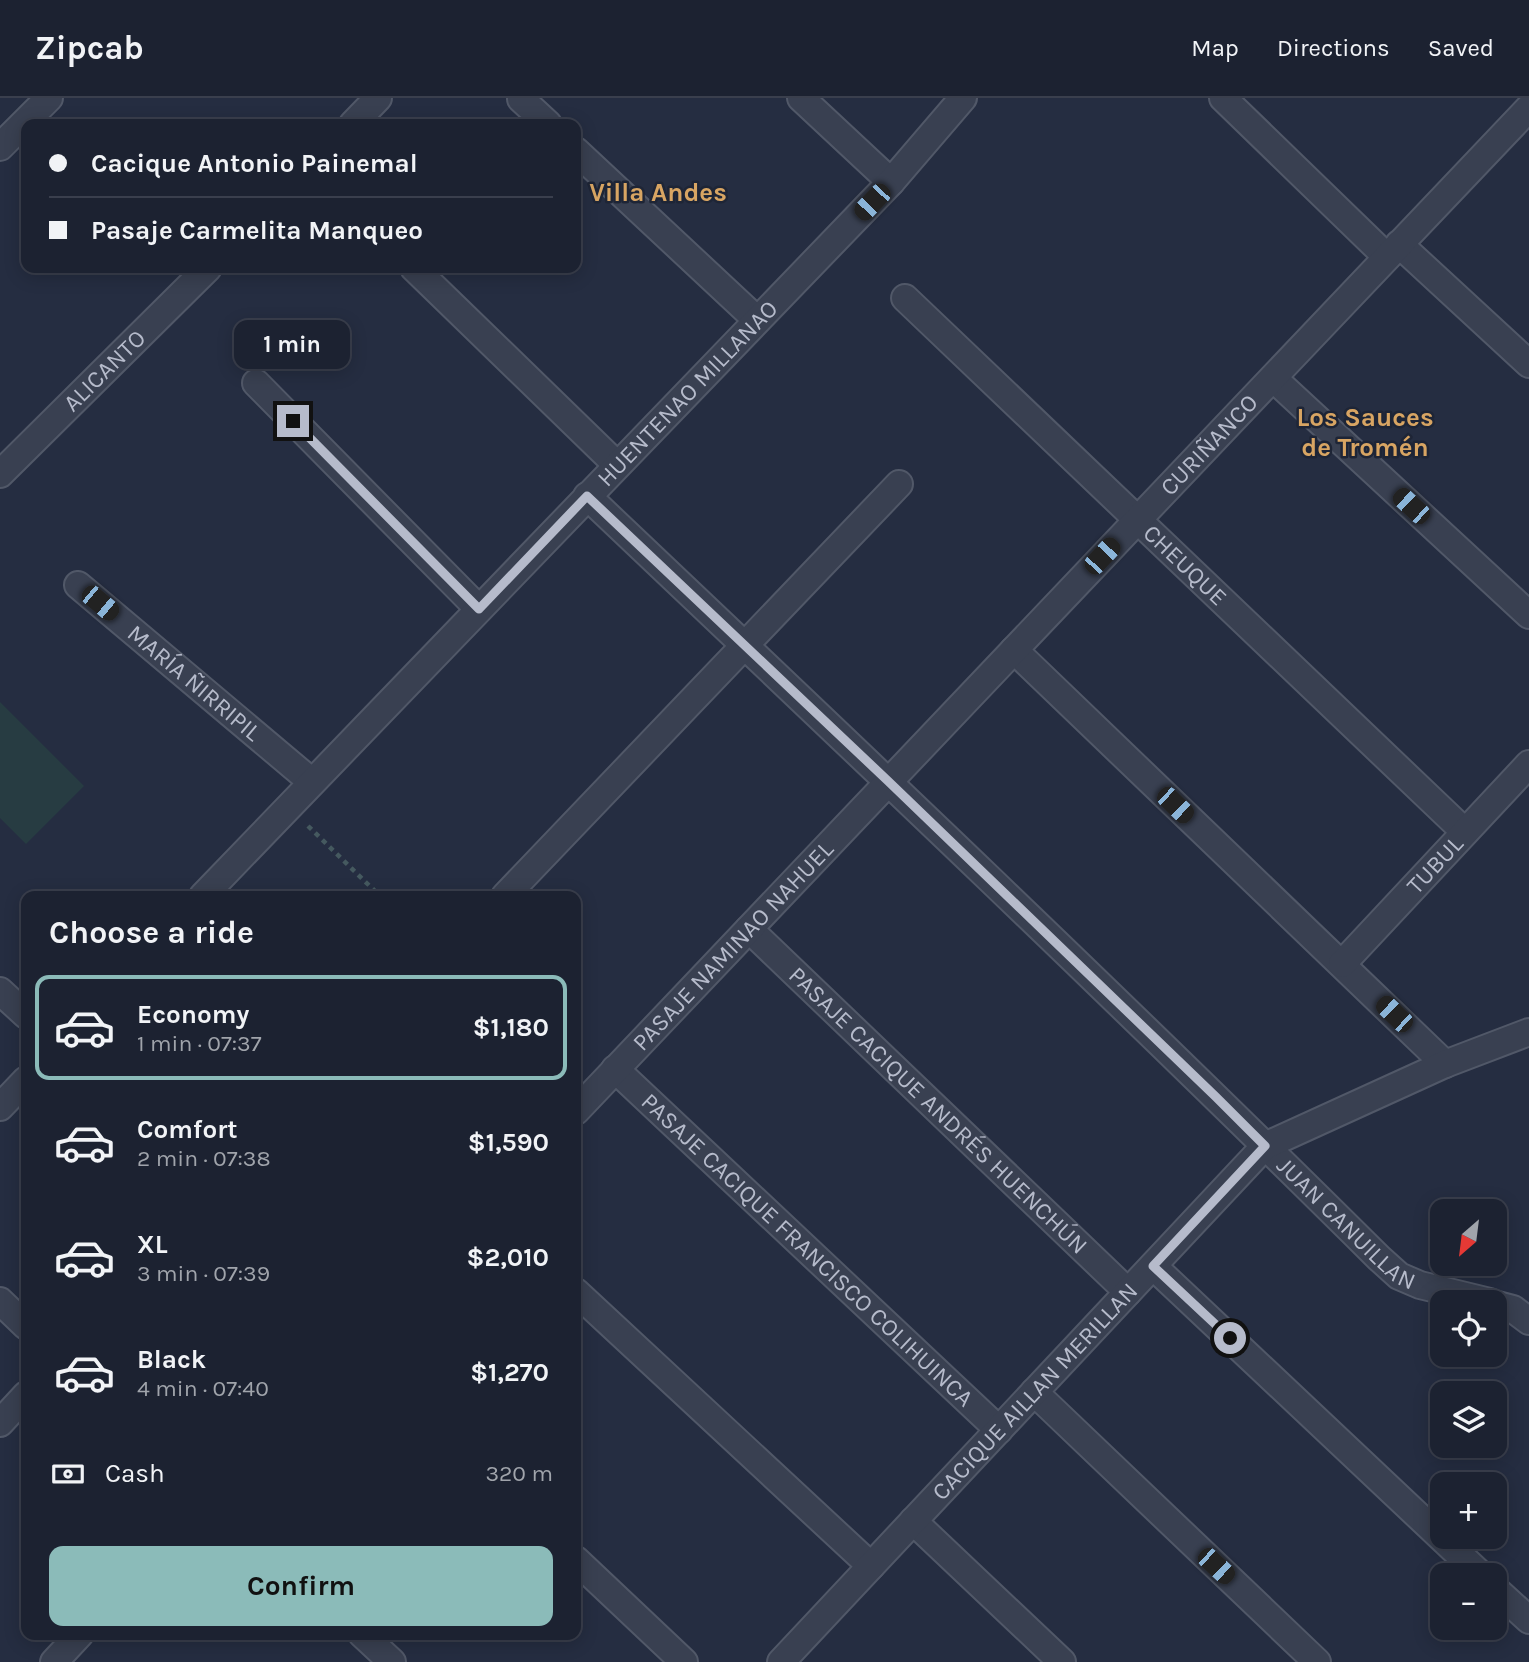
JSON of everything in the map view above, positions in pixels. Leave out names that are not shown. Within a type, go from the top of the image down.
[{"type":"street","points":[[358,119],[378,98]]},
{"type":"street","points":[[801,98],[891,182]]},
{"type":"street","name":"HUENTENAO MILLANAO","points":[[208,891],[891,182],[963,98]]},
{"type":"street","points":[[1223,98],[1393,251],[1529,364]]},
{"type":"street","points":[[521,99],[543,119]]},
{"type":"street","points":[[24,119],[37,104]]},
{"type":"street","name":"CURIÑANCO","points":[[888,781],[1393,251],[1522,106]]},
{"type":"street","points":[[0,147],[21,123]]},
{"type":"street","points":[[581,155],[757,320]]},
{"type":"street","name":"ALICANTO","points":[[0,474],[203,273]]},
{"type":"street","points":[[419,273],[617,465]]},
{"type":"street","name":"CHEUQUE","points":[[905,298],[1465,832]]},
{"type":"street","points":[[1273,378],[1529,615]]},
{"type":"street","points":[[256,383],[479,609]]},
{"type":"street","points":[[510,891],[899,484]]},
{"type":"street","name":"JUAN CANUILLAN","points":[[587,496],[888,781],[1399,1276],[1440,1290]]},
{"type":"street","name":"MARÍA ÑIRRIPIL","points":[[78,585],[312,782]]},
{"type":"street","points":[[1014,650],[1445,1064]]},
{"type":"street","name":"TUBUL","points":[[1342,964],[1529,764]]},
{"type":"street","name":"PASAJE NAMINAO NAHUEL","points":[[581,1106],[888,781]]},
{"type":"street","name":"PASAJE CACIQUE ANDRÉS HUENCHÚN","points":[[749,929],[1128,1292]]},
{"type":"street","points":[[0,991],[21,1010]]},
{"type":"street","name":"CACIQUE AILLAN MERILLAN","points":[[792,1658],[871,1566],[1265,1146],[1445,1064],[1529,1031]]},
{"type":"street","name":"PASAJE CACIQUE FRANCISCO COLIHUINCA","points":[[615,1069],[999,1430]]},
{"type":"street","points":[[0,1107],[21,1085]]},
{"type":"street","points":[[1153,1266],[1468,1563]]},
{"type":"street","points":[[581,1297],[871,1566]]},
{"type":"street","points":[[0,1301],[21,1321]]},
{"type":"street","name":"JUAN CANUILLAN","points":[[1507,1308],[1529,1321]]},
{"type":"street","points":[[1034,1392],[1317,1662]]},
{"type":"street","points":[[0,1423],[21,1400]]},
{"type":"street","points":[[913,1521],[1062,1662]]},
{"type":"street","points":[[581,1565],[684,1662]]},
{"type":"street","points":[[1507,1600],[1529,1620]]},
{"type":"street","points":[[58,1661],[75,1640]]},
{"type":"street","points":[[368,1640],[392,1662]]},
{"type":"path","points":[[288,807],[375,891]]},
{"type":"green space","points":[[0,702],[84,786],[26,844],[0,818]]},
{"type":"district","name":"Villa Andes","points":[[658,192]]},
{"type":"district","name":"Los Sauces de Tromén","points":[[1365,432]]},
{"type":"route","points":[[293,421],[479,609],[587,496],[1216,1097],[1265,1146],[1153,1266],[1230,1338]]}]
